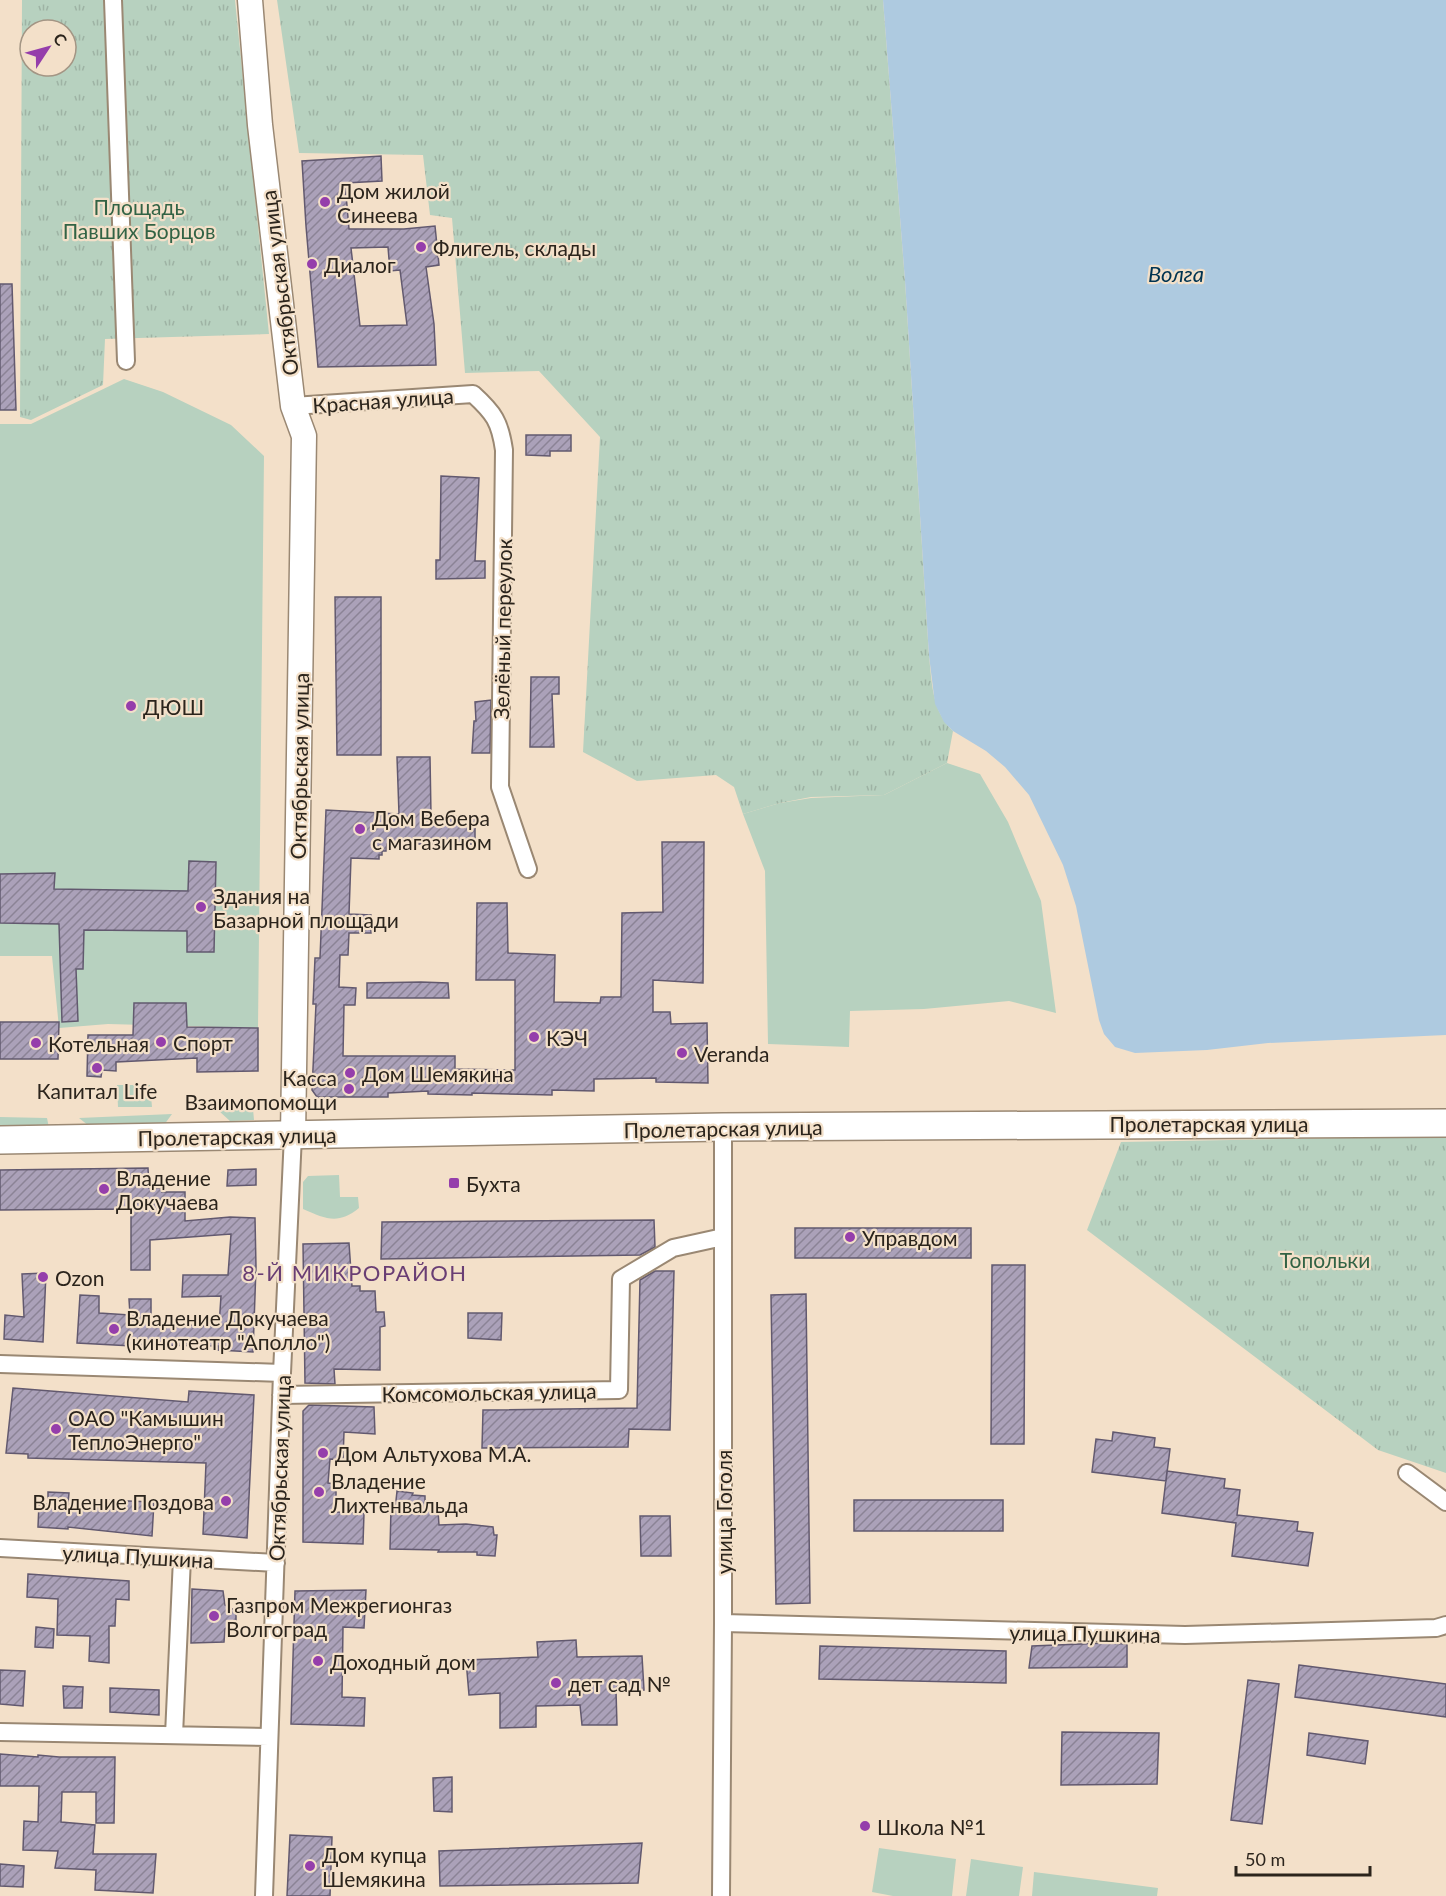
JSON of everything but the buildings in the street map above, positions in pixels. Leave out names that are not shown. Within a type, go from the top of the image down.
[{"type":"main road","name":"Пролетарская улица","points":[[0,1140],[723,1127],[1446,1123]]},
{"type":"street","points":[[113,0],[126,361]]},
{"type":"street","name":"Октябрьская улица","points":[[250,0],[262,136],[293,406],[304,436],[293,1136],[281,1395],[264,1896]]},
{"type":"street","name":"Красная улица","points":[[293,406],[473,394]]},
{"type":"street","name":"Зелёный переулок","points":[[473,394],[489,409],[501,430],[504,450],[500,787],[528,869]]},
{"type":"street","name":"улица Гоголя","points":[[721,1896],[723,1127]]},
{"type":"street","name":"Комсомольская улица","points":[[281,1395],[619,1390],[621,1279],[673,1248],[723,1237]]},
{"type":"street","points":[[0,1364],[282,1373]]},
{"type":"street","points":[[1407,1473],[1446,1502]]},
{"type":"street","name":"улица Пушкина","points":[[0,1548],[276,1563]]},
{"type":"street","points":[[174,1736],[182,1558]]},
{"type":"street","name":"улица Пушкина","points":[[723,1623],[1185,1635],[1436,1628],[1446,1625]]},
{"type":"street","points":[[0,1732],[270,1737]]},
{"type":"green space","name":"Площадь Павших Борцов","points":[[22,0],[235,0],[269,334],[105,339],[103,385],[31,420],[20,417],[22,78],[78,78],[78,18],[22,18]]},
{"type":"green space","points":[[277,0],[883,0],[905,281],[929,656],[932,687],[937,706],[953,731],[947,763],[884,795],[811,797],[743,814],[734,787],[716,775],[637,781],[583,752],[600,437],[539,371],[465,373],[452,218],[430,215],[423,155],[299,153]]},
{"type":"green space","name":"ДЮШ","points":[[124,379],[163,392],[231,425],[264,456],[258,1028],[108,1024],[59,1028],[52,956],[0,956],[0,424],[31,424]]},
{"type":"green space","points":[[947,763],[980,774],[1008,822],[1041,901],[1056,1013],[1009,1001],[924,1009],[850,1011],[849,1047],[768,1044],[765,871],[743,814],[780,803],[811,798],[884,795]]},
{"type":"green space","points":[[117,1085],[150,1085],[152,1107],[118,1107]]},
{"type":"green space","points":[[253,1109],[254,1120],[230,1121],[219,1111]]},
{"type":"green space","points":[[172,1114],[164,1125],[89,1126],[79,1118]]},
{"type":"green space","points":[[0,1117],[47,1118],[49,1128],[0,1128]]},
{"type":"green space","name":"Топольки","points":[[1446,1136],[1446,1473],[1378,1450],[1087,1230],[1121,1142]]},
{"type":"green space","points":[[339,1175],[340,1197],[358,1197],[359,1208],[345,1217],[332,1219],[303,1209],[303,1182],[308,1176]]},
{"type":"green space","points":[[879,1848],[956,1859],[952,1896],[893,1896],[872,1892]]},
{"type":"green space","points":[[971,1859],[1023,1867],[1019,1896],[966,1896]]},
{"type":"green space","points":[[1034,1872],[1158,1888],[1157,1896],[1032,1896]]},
{"type":"water","name":"Волга","points":[[883,0],[1446,0],[1446,1035],[1268,1043],[1207,1050],[1135,1053],[1115,1047],[1104,1034],[1099,1020],[1076,906],[1063,865],[1029,795],[1005,767],[986,751],[953,731],[944,722],[935,704],[929,656],[905,281]]},
{"type":"place","name":"Дом жилой Синеева","points":[[325,202]]},
{"type":"place","name":"Флигель, склады","points":[[421,247]]},
{"type":"place","name":"Диалог","points":[[312,264]]},
{"type":"place","name":"ДЮШ","points":[[131,706]]},
{"type":"place","name":"Дом Вебера с магазином","points":[[360,829]]},
{"type":"place","name":"Здания на Базарной площади","points":[[201,907]]},
{"type":"place","name":"КЭЧ","points":[[534,1037]]},
{"type":"place","name":"Спорт","points":[[161,1042]]},
{"type":"place","name":"Котельная","points":[[36,1043]]},
{"type":"place","name":"Veranda","points":[[682,1053]]},
{"type":"place","name":"Капитал Life","points":[[97,1068]]},
{"type":"place","name":"Дом Шемякина","points":[[350,1073]]},
{"type":"place","name":"Касса Взаимопомощи","points":[[349,1089]]},
{"type":"place","name":"Бухта","points":[[454,1183]]},
{"type":"place","name":"Владение Докучаева","points":[[104,1189]]},
{"type":"place","name":"Управдом","points":[[850,1237]]},
{"type":"place","name":"Ozon","points":[[43,1277]]},
{"type":"place","name":"Владение Докучаева (кинотеатр \"Аполло\")","points":[[114,1329]]},
{"type":"place","name":"ОАО \"Камышин ТеплоЭнерго\"","points":[[56,1429]]},
{"type":"place","name":"Дом Альтухова М.А.","points":[[323,1453]]},
{"type":"place","name":"Владение Лихтенвальда","points":[[319,1492]]},
{"type":"place","name":"Владение Поздова","points":[[226,1501]]},
{"type":"place","name":"Газпром Межрегионгаз Волгоград","points":[[214,1616]]},
{"type":"place","name":"Доходный дом","points":[[318,1661]]},
{"type":"place","name":"дет сад №","points":[[556,1683]]},
{"type":"place","name":"Школа №1","points":[[865,1826]]},
{"type":"place","name":"Дом купца Шемякина","points":[[310,1866]]},
{"type":"district","name":"8-Й МИКРОРАЙОН","points":[[355,1272]]}]
